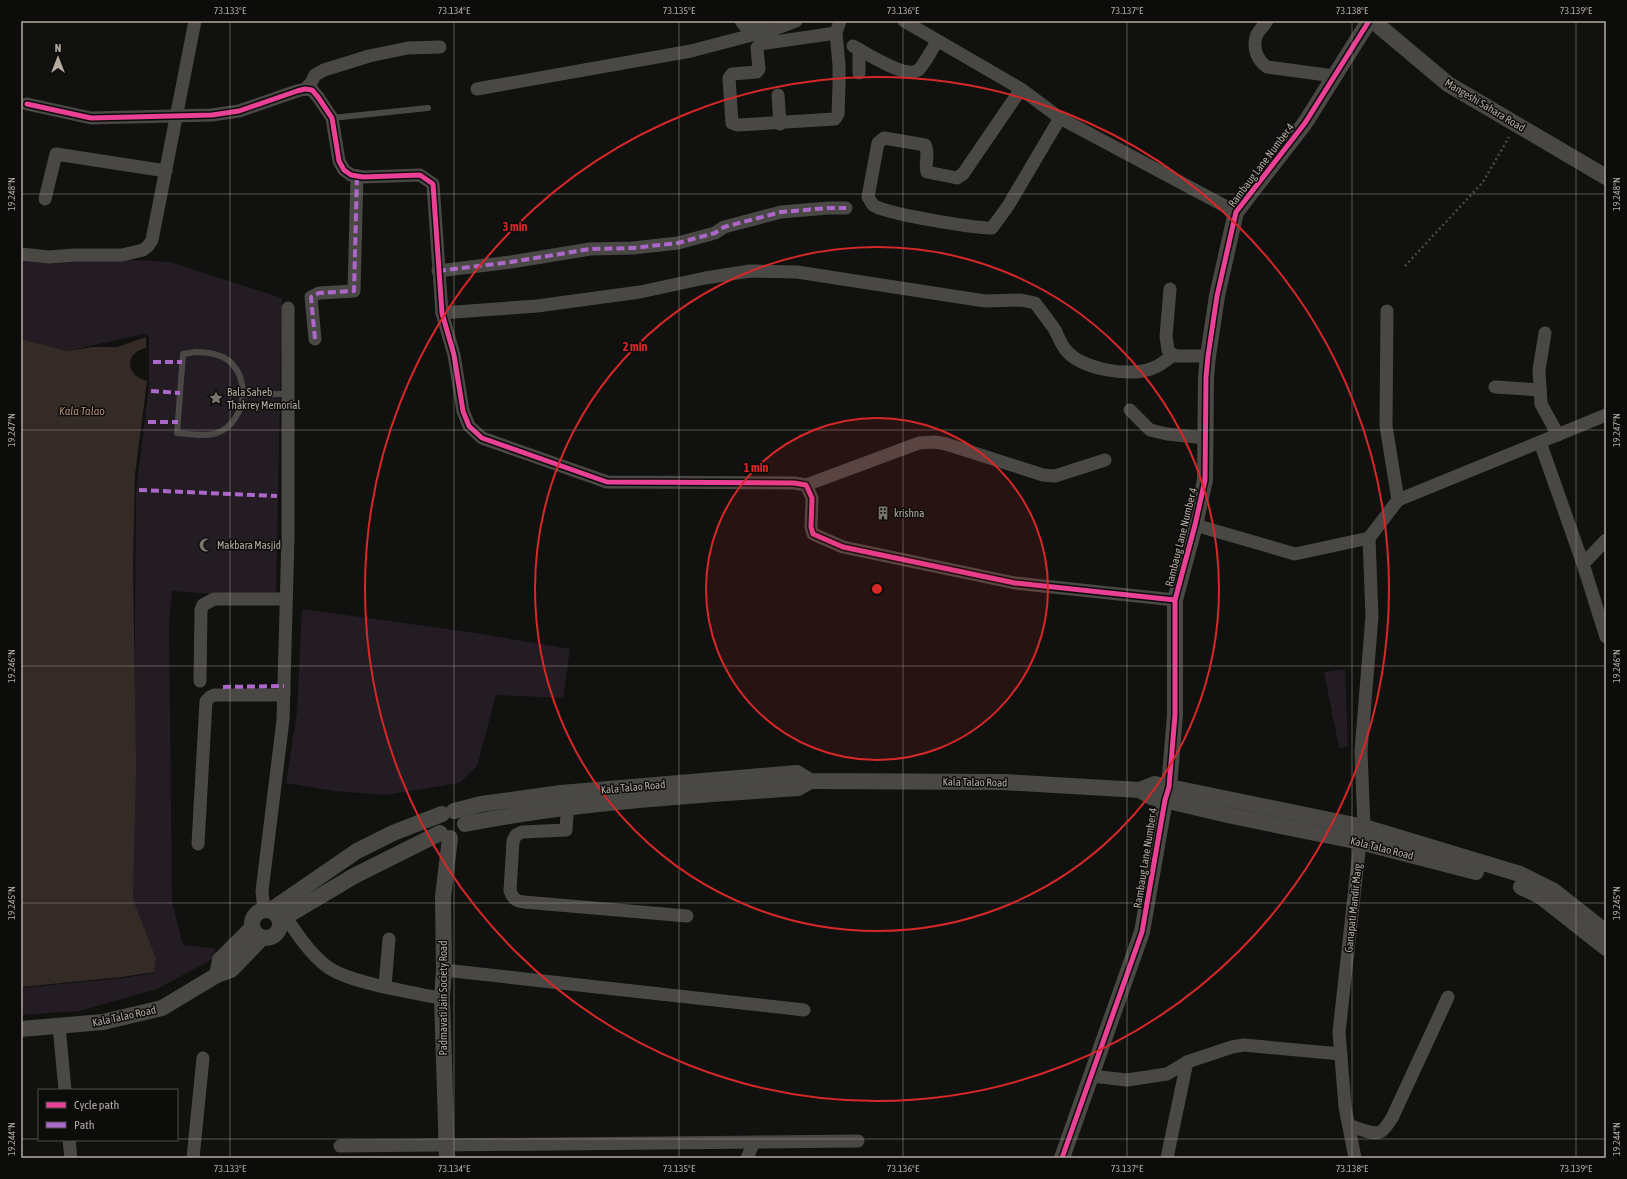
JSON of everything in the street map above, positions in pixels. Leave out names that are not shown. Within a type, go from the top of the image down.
[{"type":"street","points":[[21,254],[49,257],[122,255],[143,250],[148,246],[152,240],[195,21]]},
{"type":"street","points":[[741,21],[745,26],[778,21]]},
{"type":"street","points":[[477,89],[691,51],[796,21]]},
{"type":"street","points":[[904,21],[937,42],[1021,90],[1060,118],[1236,212]]},
{"type":"street","points":[[1267,21],[1256,37],[1256,53],[1260,62],[1267,67],[1334,76]]},
{"type":"street","name":"Rambaug Lane Number 4","points":[[1062,1158],[1142,932],[1167,794],[1175,715],[1175,600],[1195,525],[1205,480],[1206,377],[1208,356],[1216,296],[1236,212],[1305,123],[1369,21]]},
{"type":"street","name":"Mangeshi Sahara Road","points":[[1373,21],[1448,84],[1606,177]]},
{"type":"street","points":[[838,27],[838,114],[835,119],[780,124],[738,125],[732,123],[729,78],[732,74],[757,72],[759,69],[757,48],[760,44],[838,27]]},
{"type":"street","points":[[859,73],[856,48],[896,69],[904,72],[912,72],[919,70],[937,42]]},
{"type":"street","points":[[305,89],[311,83],[315,75],[324,70],[369,56],[408,48],[440,47]]},
{"type":"street","points":[[27,104],[92,118],[212,115],[239,111],[297,91],[305,89],[312,90],[332,118],[339,161],[344,170],[351,175],[363,177],[420,175],[433,184],[442,313],[454,355],[463,411],[468,426],[482,438],[607,482],[786,483],[806,485],[919,444],[935,442],[946,444],[1043,475],[1055,476],[1105,460]]},
{"type":"street","points":[[1021,90],[963,174],[957,178],[928,172],[926,166],[928,150],[925,145],[884,138],[878,143],[868,197],[872,204],[881,208],[976,228],[992,228],[1008,206],[1060,118]]},
{"type":"street","points":[[778,95],[780,124]]},
{"type":"street","points":[[46,199],[56,154],[166,170]]},
{"type":"street","points":[[316,340],[311,297],[319,293],[354,291],[357,176]]},
{"type":"street","points":[[438,271],[511,262],[590,248],[633,248],[678,243],[715,233],[724,227],[781,212],[846,208]]},
{"type":"street","points":[[442,313],[537,306],[640,292],[705,278],[750,271],[797,272],[985,301],[1021,300],[1035,303],[1046,316],[1065,349],[1075,359],[1107,371],[1122,372],[1152,369],[1164,363],[1173,355]]},
{"type":"street","points":[[1170,289],[1166,336],[1168,350],[1173,355],[1177,356],[1208,356]]},
{"type":"street","points":[[288,308],[286,599],[283,720],[262,891],[275,914],[280,924],[277,933],[269,938],[257,933],[252,920],[257,912],[275,914],[401,852],[445,835],[459,836],[465,824],[462,816],[448,813],[438,822],[438,827],[445,835]]},
{"type":"street","points":[[1387,311],[1386,426],[1398,500]]},
{"type":"street","points":[[1545,333],[1540,370],[1541,404],[1558,435]]},
{"type":"street","points":[[1495,388],[1540,390]]},
{"type":"street","points":[[1130,410],[1150,430],[1167,434],[1205,438]]},
{"type":"street","points":[[1195,525],[1295,554],[1369,538],[1398,500],[1606,415]]},
{"type":"street","points":[[1540,442],[1583,564],[1606,637]]},
{"type":"street","points":[[806,485],[812,498],[811,527],[814,534],[843,547],[1015,583],[1175,600]]},
{"type":"street","name":"Ganapati Mandir Marg","points":[[1355,1158],[1345,1107],[1339,1032],[1362,835],[1361,751],[1372,616],[1369,538]]},
{"type":"street","points":[[1583,564],[1606,540]]},
{"type":"street","points":[[200,681],[201,610],[206,602],[214,599],[286,599]]},
{"type":"street","points":[[222,687],[284,691]]},
{"type":"street","points":[[198,844],[206,701],[214,695],[284,691]]},
{"type":"street","name":"Kala Talao Road","points":[[275,914],[357,851],[393,833],[448,813],[481,804],[568,800],[797,773],[810,781],[1003,782],[1140,790],[1151,797],[1167,794],[1362,835],[1520,874],[1554,891],[1606,932]]},
{"type":"street","points":[[568,800],[566,830],[522,832],[516,834],[513,841],[510,892],[512,898],[517,901],[524,902],[687,916]]},
{"type":"street","name":"Kala Talao Road","points":[[465,824],[568,800]]},
{"type":"street","points":[[393,833],[401,852]]},
{"type":"street","name":"Padmavati Jain Society Road","points":[[445,835],[443,897],[444,970],[442,997],[447,1151]]},
{"type":"street","name":"Kala Talao Road","points":[[1362,835],[1506,879],[1540,896],[1606,948]]},
{"type":"street","points":[[275,914],[297,934],[328,968],[343,975],[385,986],[442,997]]},
{"type":"street","name":"Kala Talao Road","points":[[21,1029],[103,1022],[162,1008],[217,975],[231,970],[257,933]]},
{"type":"street","points":[[385,986],[389,939]]},
{"type":"street","points":[[444,970],[804,1010]]},
{"type":"street","points":[[1349,1125],[1373,1133],[1380,1132],[1386,1127],[1392,1118],[1448,997]]},
{"type":"street","points":[[59,1026],[65,1089]]},
{"type":"street","points":[[1091,1076],[1127,1080],[1167,1074],[1187,1062],[1232,1047],[1244,1045],[1341,1054]]},
{"type":"street","points":[[193,1158],[204,1058]]},
{"type":"street","points":[[1167,1158],[1187,1062]]},
{"type":"street","points":[[69,1141],[71,1158]]},
{"type":"street","points":[[340,1146],[447,1151],[754,1142],[858,1141]]},
{"type":"street","points":[[747,1158],[754,1142]]},
{"type":"lane","points":[[332,118],[428,108]]},
{"type":"lane","points":[[196,352],[211,353],[225,358],[234,367],[241,380],[243,394],[241,407],[237,416],[228,427],[217,433],[199,435],[177,433],[183,354],[196,352]]},
{"type":"lane","points":[[243,394],[288,394]]},
{"type":"path","points":[[1405,266],[1483,182],[1516,124]]},
{"type":"shaded area","points":[[21,253],[170,262],[282,298],[276,598],[172,591],[169,623],[172,902],[183,945],[215,948],[216,957],[157,989],[79,1011],[21,1015],[21,988],[122,978],[154,973],[156,958],[133,899],[136,491],[149,386],[149,337],[144,334],[67,351],[21,339]]},
{"type":"shaded area","points":[[302,609],[476,633],[570,649],[563,698],[496,695],[477,766],[459,783],[386,795],[334,791],[286,783],[297,712]]},
{"type":"shaded area","points":[[1345,669],[1348,747],[1339,748],[1324,672]]},
{"type":"water","name":"Kala Talao","points":[[146,337],[146,348],[134,355],[130,364],[131,370],[135,374],[147,381],[135,475],[133,564],[136,766],[133,899],[156,958],[154,972],[122,977],[21,987],[21,339],[67,351],[93,347],[117,347]]},
{"type":"marked path","points":[[315,339],[311,297],[319,293],[354,291],[357,176]]},
{"type":"marked path","points":[[438,271],[511,262],[590,249],[633,248],[678,243],[715,233],[724,227],[781,212],[846,208]]},
{"type":"marked path","points":[[153,362],[182,362]]},
{"type":"marked path","points":[[151,391],[180,393]]},
{"type":"marked path","points":[[148,422],[178,422]]},
{"type":"marked path","points":[[139,490],[277,496]]},
{"type":"marked path","points":[[223,687],[284,686]]},
{"type":"cycle path","points":[[1062,1158],[1142,932],[1165,800],[1169,787],[1175,715],[1175,600],[1195,525],[1205,480],[1206,377],[1208,356],[1217,296],[1236,212],[1305,123],[1369,21]]},
{"type":"cycle path","points":[[27,104],[91,118],[212,115],[239,111],[297,91],[305,89],[312,90],[332,118],[339,161],[344,170],[351,175],[363,177],[420,175],[433,184],[442,313],[454,355],[463,411],[469,426],[482,438],[607,482],[794,483],[806,485],[812,498],[811,527],[813,534],[843,547],[1015,583],[1175,600]]},
{"type":"place","name":"Bala Saheb Thakrey Memorial","points":[[216,398]]},
{"type":"place","name":"krishna","points":[[883,513]]},
{"type":"place","name":"Makbara Masjid","points":[[206,545]]}]
